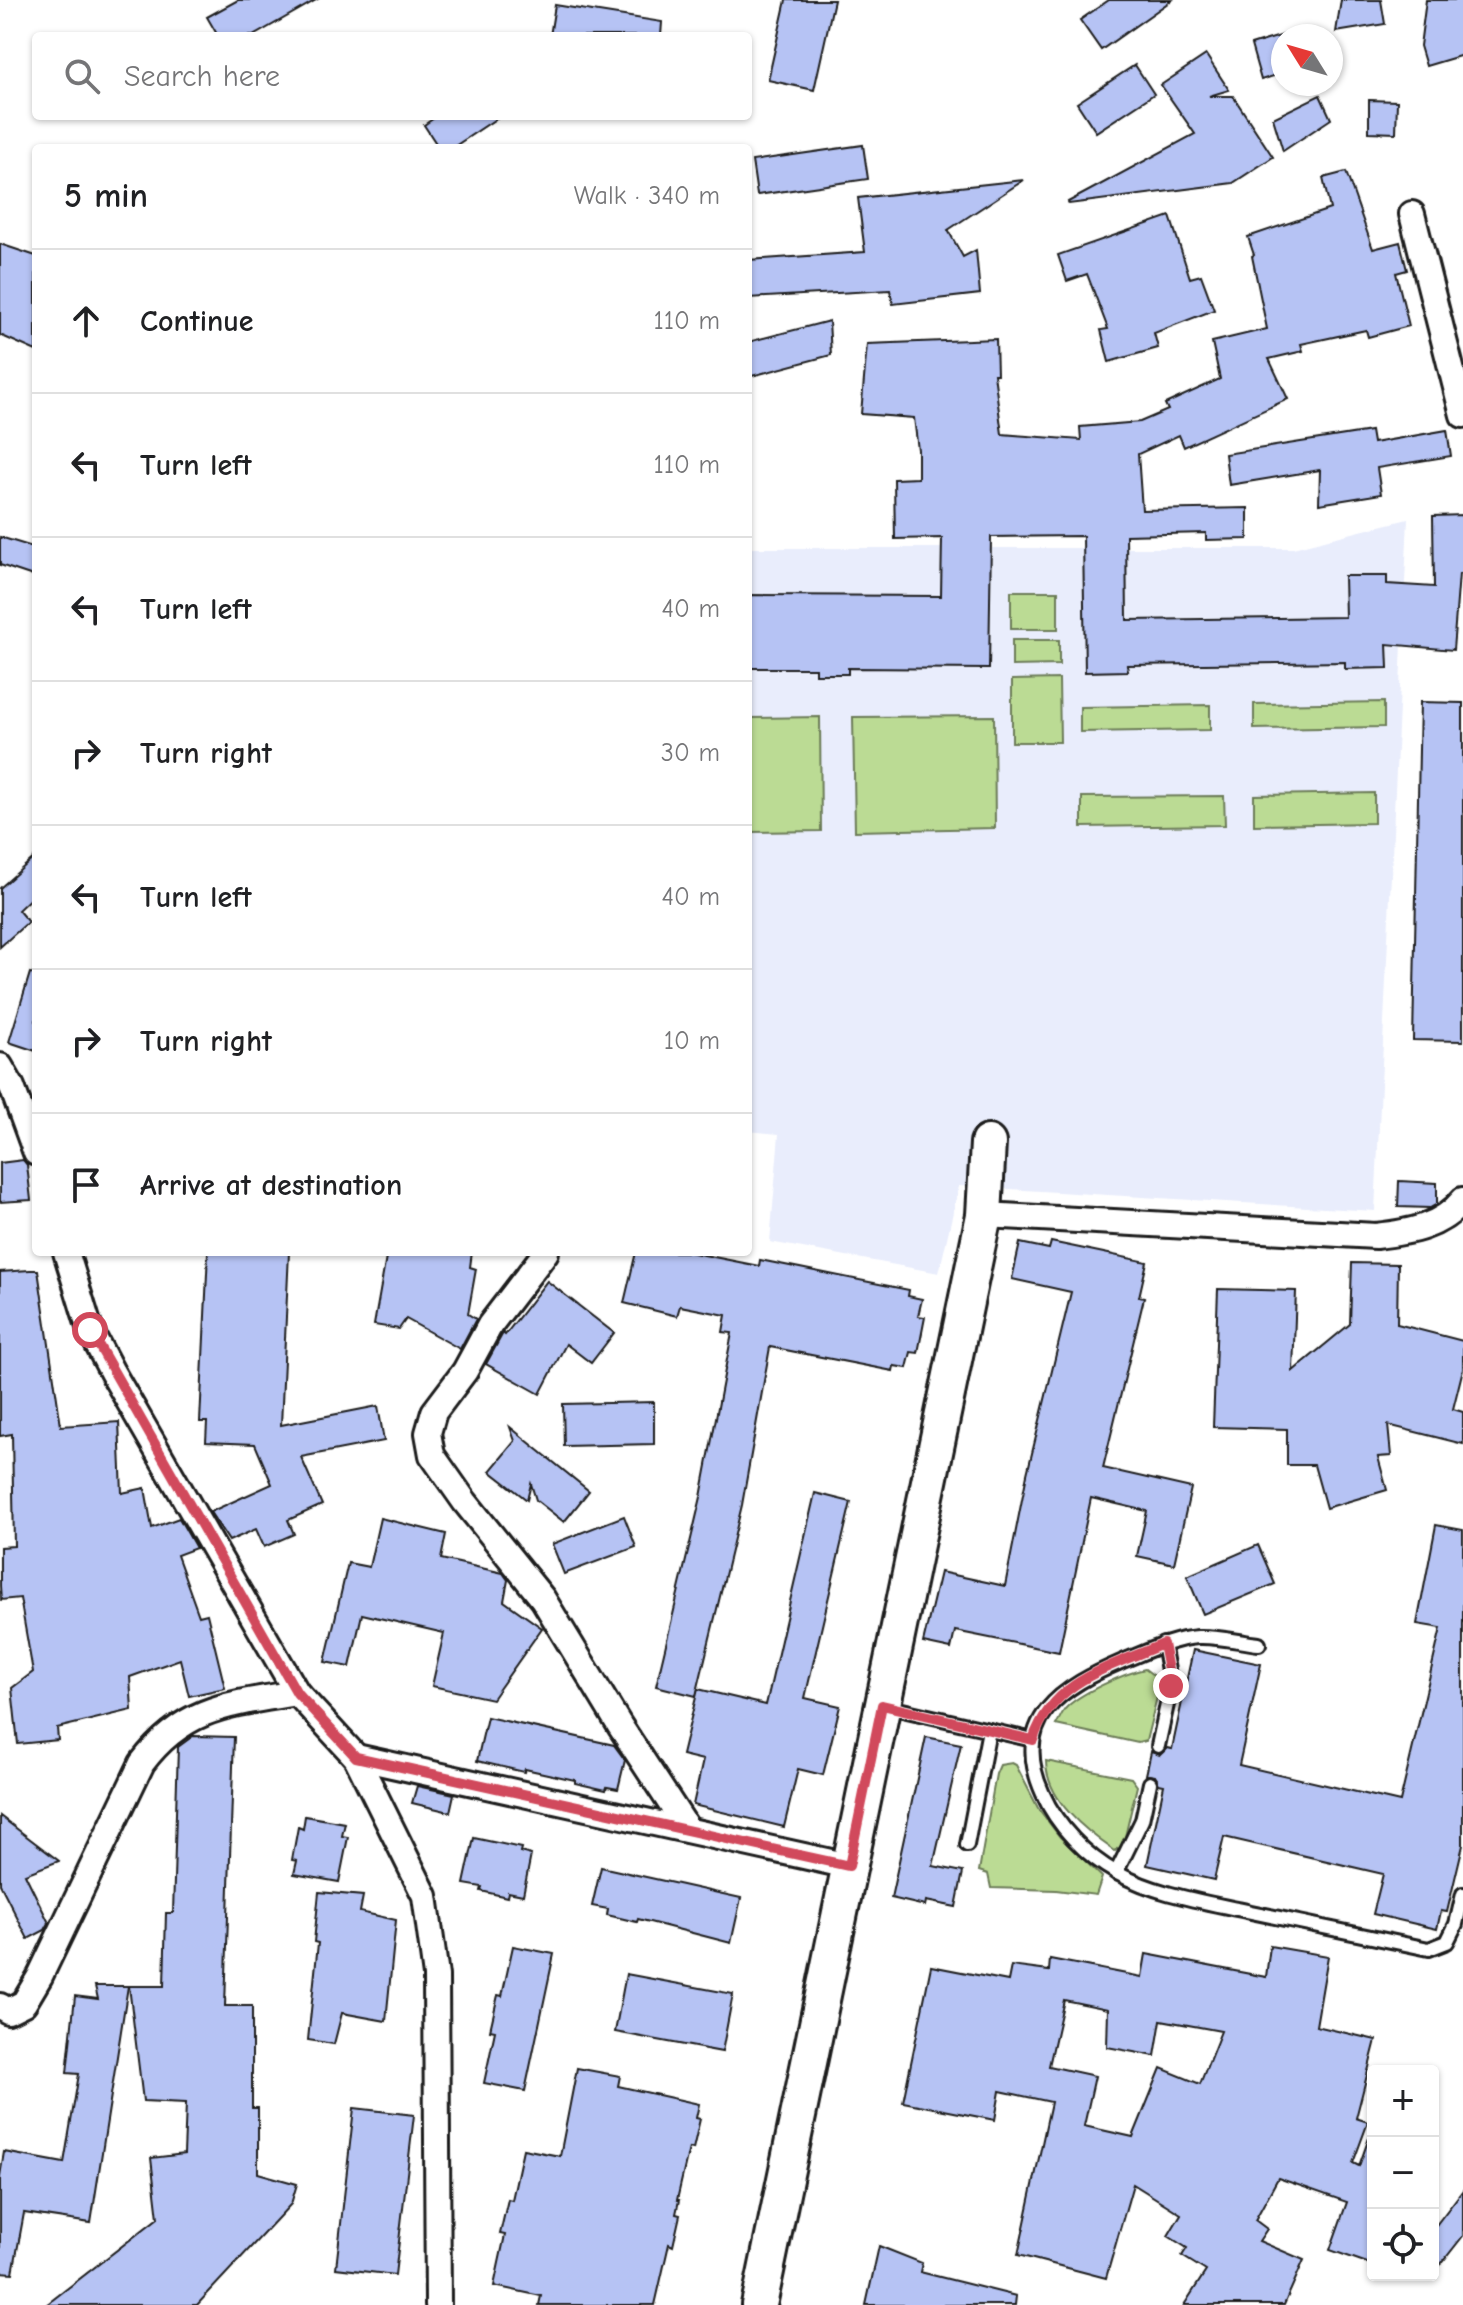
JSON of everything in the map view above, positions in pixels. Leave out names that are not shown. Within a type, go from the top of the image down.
[{"type":"main road","points":[[759,2305],[984,1215],[988,1143]]},
{"type":"street","points":[[1412,214],[1463,415]]},
{"type":"street","points":[[0,1066],[12,1087],[32,1142]]},
{"type":"street","points":[[984,1215],[1376,1236],[1416,1231],[1452,1214],[1463,1200]]},
{"type":"street","points":[[67,1256],[90,1330],[112,1372],[297,1693],[356,1757],[425,1896],[436,1976],[438,2305]]},
{"type":"street","points":[[543,1256],[490,1325],[465,1371],[434,1412],[428,1433],[432,1455],[465,1502],[543,1599],[688,1830]]},
{"type":"street","points":[[0,2006],[8,2011],[24,2003],[40,1976],[142,1763],[159,1740],[190,1717],[231,1704],[297,1693]]},
{"type":"street","points":[[356,1757],[849,1866]]},
{"type":"lane","points":[[1259,1644],[1199,1637],[1163,1644],[1081,1679],[1052,1702],[1039,1721],[1033,1740],[1035,1776],[1048,1807],[1068,1833],[1116,1873],[1149,1888],[1429,1949],[1447,1942],[1456,1924],[1463,1894]]},
{"type":"lane","points":[[1158,1746],[1171,1686],[1163,1644]]},
{"type":"lane","points":[[882,1705],[1033,1740]]},
{"type":"lane","points":[[967,1845],[989,1730]]},
{"type":"lane","points":[[1116,1873],[1142,1820],[1150,1783]]},
{"type":"shaded area","points":[[1408,519],[1375,1211],[959,1186],[939,1273],[770,1242],[779,1134],[752,1131],[752,548],[1293,548]]},
{"type":"green space","points":[[1011,591],[1058,591],[1058,629],[1011,629]]},
{"type":"green space","points":[[1012,640],[1059,640],[1059,665],[1012,666]]},
{"type":"green space","points":[[1059,679],[1060,742],[1012,742],[1012,680]]},
{"type":"green space","points":[[1384,702],[1384,727],[1254,729],[1254,704]]},
{"type":"green space","points":[[1210,705],[1210,730],[1080,732],[1080,707]]},
{"type":"green space","points":[[994,716],[995,828],[855,831],[853,717]]},
{"type":"green space","points":[[820,717],[821,831],[752,832],[752,718]]},
{"type":"green space","points":[[1374,793],[1374,823],[1254,825],[1254,795]]},
{"type":"green space","points":[[1224,796],[1225,825],[1082,827],[1082,797]]},
{"type":"green space","points":[[1145,1669],[1157,1678],[1159,1689],[1146,1741],[1138,1743],[1056,1725],[1065,1709],[1080,1697],[1114,1679]]},
{"type":"green space","points":[[1046,1761],[1131,1778],[1137,1786],[1123,1845],[1115,1851],[1070,1813],[1053,1789]]},
{"type":"green space","points":[[1000,1765],[1016,1765],[1038,1808],[1060,1837],[1102,1877],[1096,1895],[991,1888],[988,1874],[979,1871],[996,1774]]},
{"type":"building","points":[[238,0],[316,0],[260,32],[216,32],[207,17]]},
{"type":"building","points":[[786,0],[834,0],[814,90],[768,80]]},
{"type":"building","points":[[1109,0],[1172,0],[1101,50],[1080,20]]},
{"type":"building","points":[[1341,0],[1381,0],[1385,24],[1343,31],[1343,24],[1337,24]]},
{"type":"building","points":[[1426,0],[1463,0],[1463,55],[1426,66],[1420,46]]},
{"type":"building","points":[[555,5],[662,22],[661,32],[551,32]]},
{"type":"building","points":[[1271,39],[1271,77],[1261,80],[1251,45]]},
{"type":"building","points":[[1206,55],[1229,90],[1209,96],[1233,96],[1273,157],[1233,183],[1069,204],[1195,134],[1161,85]]},
{"type":"building","points":[[1135,65],[1154,94],[1096,132],[1077,103]]},
{"type":"building","points":[[1320,96],[1331,119],[1283,151],[1273,118]]},
{"type":"building","points":[[1369,100],[1397,101],[1396,133],[1369,132]]},
{"type":"building","points":[[431,120],[494,120],[458,144],[436,144],[424,125]]},
{"type":"building","points":[[863,145],[868,179],[757,195],[752,161]]},
{"type":"building","points":[[1346,172],[1373,249],[1400,242],[1407,270],[1396,273],[1409,326],[1368,337],[1366,330],[1301,344],[1303,351],[1269,359],[1288,399],[1184,447],[1179,435],[1138,454],[1142,510],[1248,508],[1248,539],[1206,540],[1206,533],[1126,535],[1127,620],[1345,617],[1344,576],[1387,576],[1387,584],[1434,587],[1433,516],[1463,515],[1463,574],[1459,574],[1453,650],[1387,644],[1388,668],[1345,669],[1345,662],[1127,665],[1128,671],[1085,672],[1083,536],[991,537],[989,669],[848,668],[848,674],[815,674],[815,668],[752,668],[752,595],[941,596],[942,538],[895,539],[894,479],[918,478],[914,418],[861,414],[867,344],[996,339],[997,374],[994,374],[1002,434],[1081,440],[1080,427],[1140,422],[1168,410],[1165,404],[1220,379],[1212,342],[1267,329],[1248,237],[1330,209],[1323,178]]},
{"type":"building","points":[[1024,180],[948,230],[963,257],[976,250],[980,294],[893,304],[890,290],[752,298],[752,260],[865,252],[858,198]]},
{"type":"building","points":[[1170,216],[1190,278],[1201,275],[1214,310],[1154,333],[1158,348],[1109,362],[1101,330],[1108,329],[1087,274],[1067,281],[1058,255]]},
{"type":"building","points":[[0,244],[32,255],[32,349],[0,335]]},
{"type":"building","points":[[829,321],[831,355],[752,376],[752,341]]},
{"type":"building","points":[[1447,430],[1451,456],[1377,468],[1381,494],[1319,504],[1320,470],[1229,485],[1225,454],[1371,431],[1373,443]]},
{"type":"building","points":[[0,537],[32,547],[32,576],[0,565]]},
{"type":"building","points":[[1420,702],[1463,703],[1463,1041],[1413,1040]]},
{"type":"building","points":[[32,860],[32,897],[18,910],[28,922],[0,947],[0,888]]},
{"type":"building","points":[[30,973],[32,973],[32,1050],[9,1042]]},
{"type":"building","points":[[23,1160],[27,1165],[31,1200],[0,1202],[0,1163]]},
{"type":"building","points":[[1399,1181],[1437,1183],[1437,1204],[1430,1208],[1398,1207]]},
{"type":"building","points":[[1051,1242],[1147,1262],[1139,1297],[1144,1298],[1103,1468],[1191,1488],[1174,1564],[1137,1556],[1147,1511],[1091,1498],[1059,1652],[955,1631],[951,1649],[923,1643],[940,1572],[1005,1586],[1027,1474],[1071,1292],[1012,1279],[1020,1243],[1049,1249]]},
{"type":"building","points":[[208,1256],[289,1256],[281,1425],[378,1406],[384,1441],[301,1457],[322,1505],[288,1520],[294,1534],[264,1547],[256,1529],[229,1541],[210,1512],[272,1484],[255,1444],[206,1442],[207,1422],[200,1422]]},
{"type":"building","points":[[386,1256],[471,1256],[470,1267],[476,1269],[468,1314],[476,1319],[460,1349],[406,1319],[399,1329],[374,1325]]},
{"type":"building","points":[[635,1256],[709,1256],[759,1266],[760,1260],[909,1290],[908,1296],[922,1299],[918,1316],[925,1317],[918,1353],[911,1352],[907,1368],[894,1366],[893,1371],[770,1347],[742,1505],[696,1696],[656,1686],[701,1497],[732,1333],[723,1332],[726,1315],[680,1306],[677,1316],[624,1303]]},
{"type":"building","points":[[1352,1263],[1398,1264],[1397,1324],[1463,1341],[1463,1369],[1453,1409],[1463,1412],[1463,1444],[1388,1425],[1391,1456],[1378,1457],[1387,1490],[1326,1508],[1314,1465],[1287,1465],[1287,1429],[1213,1427],[1218,1289],[1296,1291],[1293,1371],[1350,1324]]},
{"type":"building","points":[[38,1270],[61,1426],[119,1422],[122,1493],[145,1488],[152,1528],[179,1518],[196,1548],[177,1555],[199,1616],[207,1614],[225,1688],[189,1696],[180,1659],[130,1677],[132,1710],[57,1728],[58,1740],[18,1744],[12,1688],[33,1672],[20,1598],[1,1600],[0,1547],[14,1546],[12,1434],[0,1436],[0,1272]]},
{"type":"building","points":[[547,1281],[614,1333],[591,1363],[566,1344],[540,1394],[486,1364],[503,1333],[505,1335]]},
{"type":"building","points":[[654,1402],[654,1444],[564,1446],[563,1404]]},
{"type":"building","points":[[510,1427],[589,1491],[564,1522],[536,1500],[531,1484],[527,1500],[490,1471],[515,1441]]},
{"type":"building","points":[[815,1493],[851,1502],[805,1698],[840,1706],[823,1775],[798,1769],[784,1827],[693,1805],[703,1760],[682,1755],[698,1689],[766,1705]]},
{"type":"building","points":[[624,1516],[636,1547],[564,1574],[552,1544]]},
{"type":"building","points":[[380,1518],[446,1534],[441,1559],[503,1573],[508,1580],[504,1601],[542,1628],[492,1699],[432,1686],[444,1633],[362,1614],[350,1667],[325,1662],[348,1563],[369,1567]]},
{"type":"building","points":[[1436,1525],[1463,1530],[1463,1845],[1447,1912],[1441,1911],[1437,1929],[1373,1914],[1383,1874],[1224,1837],[1214,1880],[1147,1865],[1164,1785],[1159,1784],[1155,1776],[1146,1775],[1151,1752],[1160,1755],[1167,1748],[1172,1749],[1193,1650],[1261,1664],[1239,1765],[1400,1802],[1441,1628],[1417,1624]]},
{"type":"building","points":[[1258,1545],[1275,1584],[1203,1614],[1187,1576]]},
{"type":"building","points":[[487,1717],[614,1745],[625,1760],[618,1789],[607,1787],[606,1790],[575,1783],[575,1780],[477,1761]]},
{"type":"building","points":[[193,1736],[234,1737],[225,2006],[252,2006],[252,2108],[258,2108],[258,2173],[297,2184],[291,2204],[197,2305],[46,2305],[158,2218],[151,2158],[184,2154],[186,2103],[143,2101],[129,1986],[164,1986],[166,1913],[173,1913],[178,1747]]},
{"type":"building","points":[[926,1737],[961,1744],[933,1866],[963,1872],[956,1907],[926,1901],[925,1906],[891,1898]]},
{"type":"building","points":[[417,1786],[454,1794],[450,1812],[412,1803]]},
{"type":"building","points":[[0,1816],[59,1861],[25,1874],[49,1923],[45,1930],[28,1939],[0,1884]]},
{"type":"building","points":[[305,1816],[345,1823],[342,1836],[348,1837],[339,1882],[294,1874],[297,1861],[292,1860],[298,1827],[303,1829]]},
{"type":"building","points":[[474,1838],[521,1848],[520,1852],[531,1855],[523,1895],[508,1892],[507,1897],[464,1884]]},
{"type":"building","points":[[601,1867],[741,1898],[731,1943],[638,1919],[637,1922],[607,1915],[608,1909],[592,1906]]},
{"type":"building","points":[[319,1892],[363,1896],[360,1912],[396,1920],[386,2021],[342,2013],[334,2044],[308,2040],[318,1943],[314,1942]]},
{"type":"building","points":[[513,1946],[554,1954],[525,2091],[484,2083],[495,2031],[490,2030],[498,1995],[502,1996]]},
{"type":"building","points":[[1270,1946],[1328,1956],[1316,2026],[1376,2040],[1370,2065],[1367,2065],[1356,2118],[1367,2122],[1367,2125],[1353,2163],[1359,2166],[1367,2144],[1367,2263],[1330,2250],[1347,2202],[1278,2178],[1255,2220],[1267,2229],[1259,2241],[1304,2260],[1284,2305],[1184,2305],[1206,2271],[1182,2256],[1187,2248],[1168,2236],[1181,2214],[1133,2184],[1106,2278],[1018,2255],[1051,2102],[1000,2091],[995,2120],[903,2102],[931,1966],[1008,1981],[1011,1966],[1049,1971],[1050,1959],[1142,1977],[1146,1954],[1266,1977]],"holes":[[[1064,2000],[1108,2009],[1107,2047],[1155,2056],[1161,2020],[1221,2031],[1200,2084],[1161,2068],[1133,2137],[1084,2126],[1095,2076],[1049,2066]]]},
{"type":"building","points":[[626,1974],[733,1994],[722,2052],[615,2032]]},
{"type":"building","points":[[95,1986],[128,1986],[91,2223],[24,2213],[13,2273],[0,2272],[0,2176],[4,2152],[64,2163],[79,2074],[67,2073],[75,1996],[98,1999]]},
{"type":"building","points":[[577,2068],[620,2076],[618,2086],[699,2104],[696,2118],[700,2119],[693,2149],[689,2148],[677,2200],[676,2214],[680,2215],[673,2246],[669,2244],[655,2305],[539,2305],[541,2296],[494,2286],[505,2235],[500,2234],[508,2199],[512,2200],[523,2149],[560,2156]]},
{"type":"building","points":[[354,2108],[414,2115],[395,2275],[336,2268]]},
{"type":"building","points":[[1463,2190],[1463,2236],[1439,2266],[1439,2221]]},
{"type":"building","points":[[879,2246],[922,2263],[920,2272],[1016,2296],[1015,2305],[866,2305]]},
{"type":"route","points":[[90,1330],[297,1693],[356,1757],[849,1866],[882,1705],[1033,1740],[1039,1721],[1052,1702],[1081,1679],[1163,1644],[1171,1686]]}]
